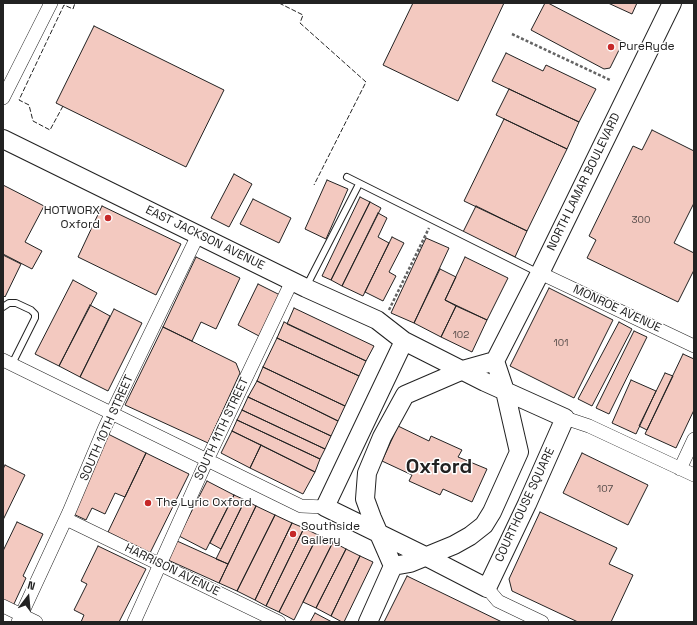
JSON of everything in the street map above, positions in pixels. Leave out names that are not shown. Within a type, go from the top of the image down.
[{"type":"street","points":[[3,98],[51,3]]},
{"type":"street","name":"NORTH LAMAR BOULEVARD","points":[[495,361],[540,273],[672,3]]},
{"type":"street","name":"EAST JACKSON AVENUE","points":[[3,139],[299,285],[377,320],[404,341]]},
{"type":"street","name":"SOUTH 10TH STREET","points":[[20,619],[112,414],[198,235]]},
{"type":"street","name":"MONROE AVENUE","points":[[540,273],[694,346]]},
{"type":"street","name":"SOUTH 11TH STREET","points":[[134,622],[207,460],[299,285]]},
{"type":"street","points":[[325,507],[404,341],[505,391],[565,418],[589,426],[694,475]]},
{"type":"street","points":[[368,622],[393,566],[365,499],[367,473],[382,437],[405,395],[463,370],[495,361],[505,391],[519,452],[495,506],[484,525],[470,536],[454,545],[410,562],[393,566]]},
{"type":"street","points":[[7,362],[301,506],[325,507],[379,533],[487,588],[498,601],[542,622]]},
{"type":"street","name":"COURTHOUSE SQUARE","points":[[487,588],[528,504],[565,418]]},
{"type":"street","points":[[680,469],[694,440]]},
{"type":"street","name":"HARRISON AVENUE","points":[[66,519],[279,622]]},
{"type":"street","points":[[3,606],[20,619],[36,622]]},
{"type":"lane","points":[[347,177],[540,273]]},
{"type":"lane","points":[[299,285],[359,184]]},
{"type":"lane","points":[[3,307],[9,303],[16,303],[31,310],[35,314],[35,318],[7,362]]},
{"type":"path","points":[[512,34],[610,80]]},
{"type":"path","points":[[388,312],[433,220]]},
{"type":"building","points":[[413,3],[504,3],[458,101],[383,65]]},
{"type":"building","points":[[545,3],[548,3],[623,42],[610,68],[604,69],[531,30]]},
{"type":"building","points":[[608,3],[637,3],[632,14]]},
{"type":"building","points":[[94,26],[224,90],[186,167],[56,103]]},
{"type":"building","points":[[506,53],[543,71],[546,65],[596,89],[579,122],[492,81]]},
{"type":"building","points":[[509,89],[579,122],[567,149],[496,115]]},
{"type":"building","points":[[504,119],[567,149],[527,231],[464,201]]},
{"type":"building","points":[[652,130],[694,151],[694,203],[674,243],[694,253],[694,270],[678,302],[587,258],[596,240],[589,236],[633,146],[642,150]]},
{"type":"building","points":[[234,174],[252,184],[229,227],[211,218]]},
{"type":"building","points":[[327,180],[348,189],[326,239],[305,229]]},
{"type":"building","points":[[3,185],[44,206],[25,242],[42,251],[32,269],[3,254]]},
{"type":"building","points":[[360,197],[370,202],[331,280],[322,276]]},
{"type":"building","points":[[253,199],[291,218],[279,243],[240,224]]},
{"type":"building","points":[[370,202],[381,208],[342,286],[331,280]]},
{"type":"building","points":[[102,206],[181,244],[156,295],[78,257]]},
{"type":"building","points":[[476,206],[527,231],[515,257],[463,232]]},
{"type":"building","points":[[378,213],[387,218],[378,237],[389,243],[363,296],[342,286]]},
{"type":"building","points":[[392,237],[404,243],[389,272],[396,276],[383,301],[365,292]]},
{"type":"building","points":[[426,238],[449,248],[414,323],[391,313]]},
{"type":"building","points":[[3,255],[21,264],[5,297],[3,295]]},
{"type":"building","points":[[196,257],[240,278],[216,329],[201,322],[192,341],[163,327]]},
{"type":"building","points":[[465,257],[508,278],[487,320],[445,300]]},
{"type":"building","points":[[440,269],[456,277],[445,300],[456,306],[441,337],[414,323]]},
{"type":"building","points":[[73,280],[97,293],[59,366],[35,354]]},
{"type":"building","points":[[258,284],[280,295],[259,336],[238,325]]},
{"type":"building","points":[[549,288],[613,320],[574,398],[510,366]]},
{"type":"building","points":[[90,305],[110,316],[80,377],[59,366]]},
{"type":"building","points":[[456,306],[487,320],[472,352],[441,337]]},
{"type":"building","points":[[294,308],[374,346],[366,361],[287,324]]},
{"type":"building","points":[[114,309],[142,323],[108,391],[80,377]]},
{"type":"building","points":[[284,322],[366,361],[359,376],[277,338]]},
{"type":"building","points":[[619,322],[632,329],[592,406],[578,399]]},
{"type":"building","points":[[163,327],[236,363],[240,373],[208,443],[125,405]]},
{"type":"building","points":[[634,331],[647,337],[609,414],[596,408]]},
{"type":"building","points":[[277,338],[359,376],[345,406],[263,367]]},
{"type":"building","points":[[683,354],[694,359],[694,410],[676,448],[645,434]]},
{"type":"building","points":[[263,367],[345,406],[338,421],[257,381]]},
{"type":"building","points":[[665,373],[673,376],[647,430],[639,426]]},
{"type":"building","points":[[631,380],[656,391],[636,434],[612,423]]},
{"type":"building","points":[[257,381],[338,421],[331,436],[248,397]]},
{"type":"building","points":[[248,397],[331,436],[325,449],[242,410]]},
{"type":"building","points":[[242,410],[325,449],[320,459],[237,420]]},
{"type":"building","points":[[237,420],[320,459],[315,472],[232,431]]},
{"type":"building","points":[[398,426],[429,441],[431,436],[462,450],[458,457],[487,469],[472,502],[443,489],[440,495],[409,481],[412,475],[382,461]]},
{"type":"building","points":[[232,431],[261,445],[250,468],[221,453]]},
{"type":"building","points":[[108,434],[146,453],[125,497],[115,493],[105,514],[92,508],[86,520],[69,512]]},
{"type":"building","points":[[261,445],[315,472],[303,494],[250,468]]},
{"type":"building","name":"The Lyric Oxford","points":[[146,453],[189,474],[150,553],[108,532]]},
{"type":"building","points":[[582,453],[648,485],[628,525],[563,493]]},
{"type":"building","points":[[5,465],[25,475],[3,520],[3,469]]},
{"type":"building","points":[[207,481],[234,495],[206,550],[179,536]]},
{"type":"building","points":[[234,495],[245,500],[221,549],[210,543]]},
{"type":"building","points":[[245,500],[256,506],[228,564],[216,559]]},
{"type":"building","points":[[256,506],[275,515],[237,591],[219,583]]},
{"type":"building","points":[[540,512],[617,548],[609,564],[633,575],[611,622],[578,622],[512,591],[509,579]]},
{"type":"building","points":[[275,515],[292,523],[255,600],[237,591]]},
{"type":"building","points":[[17,522],[43,534],[23,576],[26,578],[13,606],[3,602],[3,551]]},
{"type":"building","points":[[292,523],[304,528],[266,606],[255,600]]},
{"type":"building","points":[[304,528],[318,535],[279,612],[266,606]]},
{"type":"building","points":[[318,535],[333,542],[294,620],[279,612]]},
{"type":"building","points":[[177,541],[228,564],[219,583],[168,560]]},
{"type":"building","points":[[333,542],[346,549],[316,608],[303,602]]},
{"type":"building","points":[[98,546],[146,569],[119,622],[81,622],[84,615],[74,610],[87,584],[81,581]]},
{"type":"building","points":[[346,549],[360,556],[331,616],[316,608]]},
{"type":"building","points":[[360,556],[373,562],[344,622],[342,622],[331,616]]},
{"type":"building","points":[[407,576],[502,622],[384,622]]},
{"type":"building","points":[[315,613],[332,622],[310,622]]},
{"type":"fence","points":[[63,106],[50,130],[33,121],[29,105],[19,100],[64,5],[73,9],[75,3]]},
{"type":"fence","points":[[279,3],[303,15],[300,23],[366,82],[314,185]]},
{"type":"place","name":"PureRyde","points":[[611,47]]},
{"type":"place","name":"HOTWORX Oxford","points":[[108,218]]},
{"type":"place","name":"The Lyric Oxford","points":[[148,503]]},
{"type":"place","name":"Southside Gallery","points":[[293,534]]},
{"type":"district","name":"Oxford","points":[[439,468]]}]
